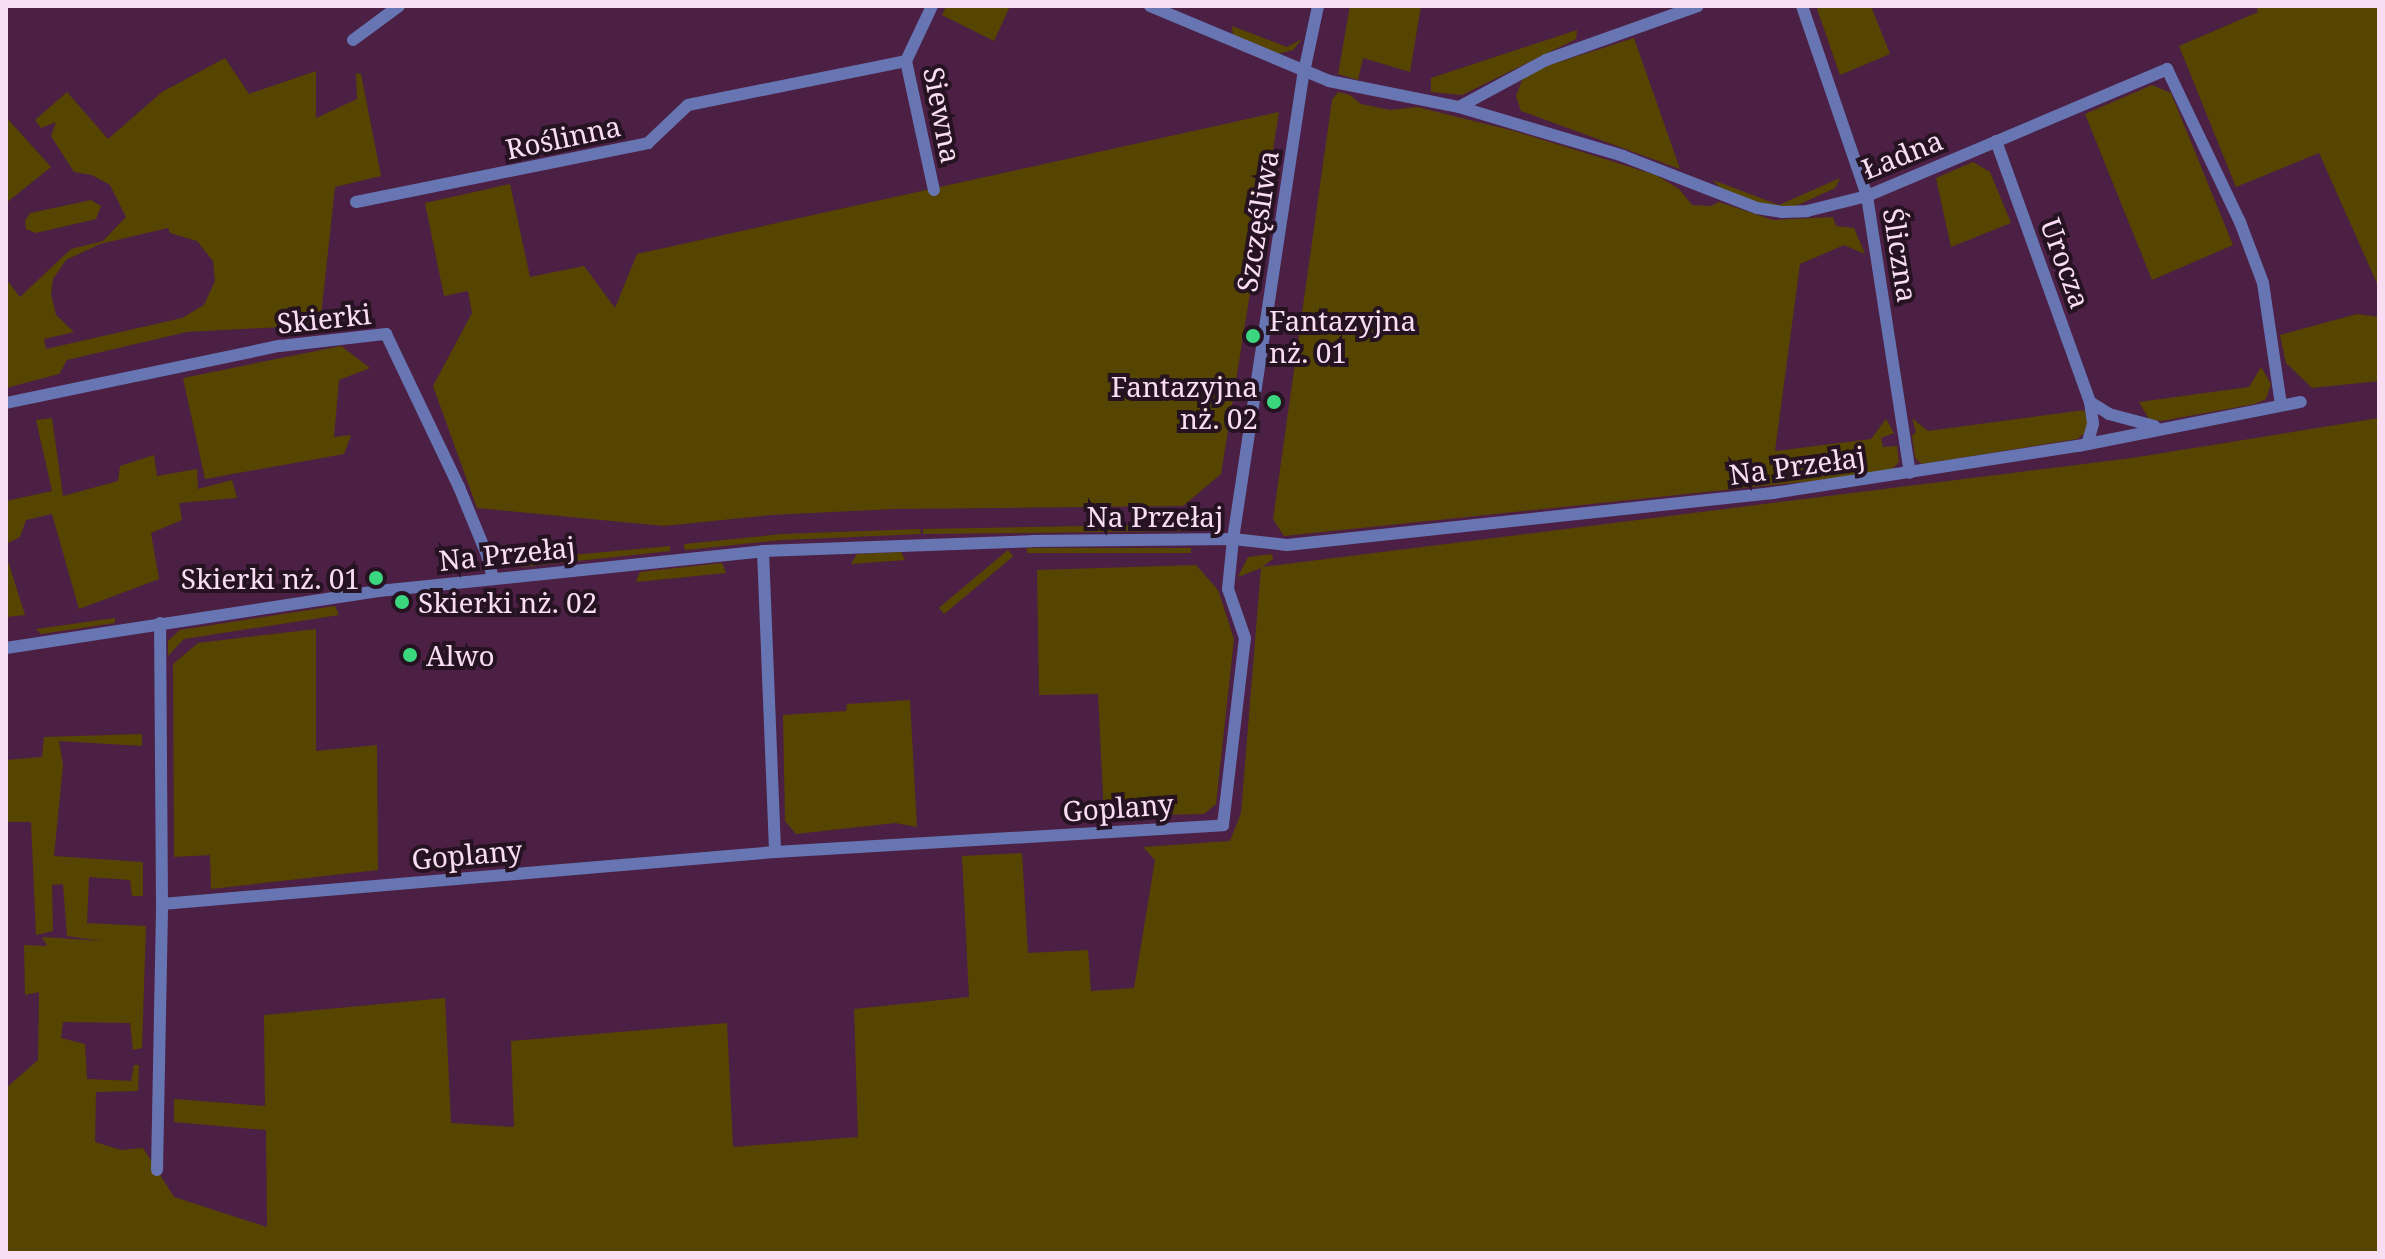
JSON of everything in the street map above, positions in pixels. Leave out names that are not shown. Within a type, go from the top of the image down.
[{"type":"street","points":[[353,40],[399,6]]},
{"type":"street","name":"Siewna","points":[[932,6],[906,61],[934,190]]},
{"type":"street","name":"Ładna","points":[[1150,6],[1304,72],[1359,89],[1459,107],[1623,156],[1771,212],[1807,211],[1867,196],[2167,69],[2240,222],[2263,283],[2281,405]]},
{"type":"street","name":"Szczęśliwa","points":[[1223,825],[1245,638],[1228,589],[1233,539],[1304,72],[1318,6]]},
{"type":"street","points":[[1459,107],[1546,60],[1698,6]]},
{"type":"street","name":"Śliczna","points":[[1802,6],[1867,196],[1910,473]]},
{"type":"street","name":"Roślinna","points":[[356,202],[648,143],[688,105],[906,61]]},
{"type":"street","name":"Urocza","points":[[1996,141],[2090,402],[2093,424],[2088,441]]},
{"type":"street","name":"Skierki","points":[[6,403],[280,346],[386,334],[459,487],[487,555],[493,579]]},
{"type":"street","points":[[2090,402],[2127,421],[2164,427]]},
{"type":"street","name":"Na Przełaj","points":[[6,648],[160,623],[493,579],[763,551],[1032,541],[1233,539],[1287,545],[1773,493],[1910,473],[2301,402]]},
{"type":"street","points":[[763,551],[775,852]]},
{"type":"street","points":[[157,1170],[162,904],[160,623]]},
{"type":"street","name":"Goplany","points":[[162,904],[775,852],[1223,825]]},
{"type":"shaded area","points":[[946,6],[1010,6],[994,41],[942,15]]},
{"type":"shaded area","points":[[1350,6],[1421,6],[1410,72],[1363,58],[1358,80],[1338,74]]},
{"type":"shaded area","points":[[1816,6],[1871,6],[1890,54],[1840,75]]},
{"type":"shaded area","points":[[2256,6],[2379,6],[2379,288],[2319,153],[2236,187],[2179,46],[2258,12]]},
{"type":"shaded area","points":[[1232,26],[1287,47],[1302,39],[1293,50],[1278,54],[1233,35]]},
{"type":"shaded area","points":[[1577,30],[1576,39],[1462,95],[1431,92],[1431,78]]},
{"type":"shaded area","points":[[1634,38],[1680,169],[1521,111],[1516,96],[1525,73]]},
{"type":"shaded area","points":[[225,58],[249,94],[316,71],[316,118],[357,99],[356,73],[361,74],[381,176],[335,187],[320,325],[187,332],[67,360],[59,374],[6,388],[6,279],[20,297],[71,249],[103,241],[126,217],[110,185],[92,175],[74,172],[51,136],[56,122],[41,128],[35,120],[67,92],[108,139],[162,92]],"holes":[[[168,228],[170,233],[197,241],[213,261],[215,281],[204,305],[182,318],[46,349],[44,339],[74,332],[56,315],[51,294],[53,279],[66,260],[100,244]]]},
{"type":"shaded area","points":[[2152,85],[2171,93],[2233,245],[2152,280],[2085,114]]},
{"type":"shaded area","points":[[1338,92],[1350,95],[1361,104],[1390,110],[1417,107],[1514,131],[1656,175],[1679,189],[1692,205],[1711,206],[1719,202],[1773,220],[1833,217],[1836,226],[1854,228],[1865,254],[1844,245],[1800,264],[1775,451],[1871,439],[1886,419],[1894,433],[1881,438],[1883,447],[1897,446],[1899,462],[1888,473],[1284,536],[1273,519],[1332,100]]},
{"type":"shaded area","points":[[1279,112],[1221,474],[1183,506],[894,509],[771,515],[664,526],[477,508],[433,386],[472,313],[468,291],[444,296],[425,203],[510,184],[530,277],[584,266],[615,308],[637,254]]},
{"type":"shaded area","points":[[6,117],[51,167],[6,203]]},
{"type":"shaded area","points":[[1973,162],[1990,172],[2011,223],[1951,247],[1936,178]]},
{"type":"shaded area","points":[[1846,167],[1835,188],[1789,209],[1767,206],[1721,189],[1713,180],[1779,205],[1840,178]]},
{"type":"shaded area","points":[[91,200],[101,206],[96,219],[36,233],[26,229],[25,221],[30,213]]},
{"type":"shaded area","points":[[2357,314],[2379,317],[2379,381],[2312,388],[2286,363],[2280,335]]},
{"type":"shaded area","points":[[341,346],[370,368],[339,380],[334,437],[351,435],[344,454],[205,479],[183,378]]},
{"type":"shaded area","points":[[2261,367],[2271,384],[2266,399],[2255,404],[2161,421],[2149,419],[2139,402],[2249,387]]},
{"type":"shaded area","points":[[2084,410],[2089,422],[2085,433],[2077,439],[1922,464],[1915,458],[1912,436],[1916,432],[1912,418],[1928,431]]},
{"type":"shaded area","points":[[52,418],[63,496],[118,481],[120,466],[154,455],[157,476],[197,469],[198,489],[232,480],[237,498],[179,503],[182,520],[151,533],[159,579],[79,609],[52,514],[26,520],[20,537],[6,544],[6,501],[52,491],[36,420]]},
{"type":"shaded area","points":[[2379,418],[2379,1253],[6,1253],[6,1088],[38,1060],[39,992],[25,995],[24,945],[47,946],[42,937],[103,941],[67,936],[63,884],[52,885],[53,931],[36,935],[31,822],[6,822],[6,760],[42,757],[44,737],[142,734],[142,746],[59,741],[63,765],[54,856],[143,862],[143,896],[132,896],[130,880],[89,877],[87,923],[146,926],[142,1048],[133,1050],[130,1023],[63,1022],[61,1038],[85,1044],[87,1079],[131,1081],[134,1065],[139,1065],[138,1091],[96,1092],[95,1142],[121,1150],[143,1148],[174,1197],[267,1227],[266,1130],[174,1122],[174,1099],[265,1106],[264,1015],[445,998],[451,1123],[514,1127],[511,1041],[727,1023],[733,1147],[858,1137],[854,1009],[969,997],[962,856],[1022,853],[1028,953],[1088,950],[1091,991],[1134,988],[1155,860],[1143,847],[1230,841],[1241,813],[1261,568],[1238,577],[1248,557],[1272,554],[1273,559],[1262,567],[2132,458]]},
{"type":"shaded area","points":[[1192,524],[1191,531],[923,534],[923,529]]},
{"type":"shaded area","points":[[920,529],[921,534],[782,540],[685,550],[684,544],[783,534]]},
{"type":"shaded area","points":[[670,546],[670,551],[522,567],[504,561]]},
{"type":"shaded area","points":[[1027,548],[1191,548],[1191,553],[1027,553]]},
{"type":"shaded area","points":[[1008,550],[1013,556],[944,614],[939,608]]},
{"type":"shaded area","points":[[901,552],[905,560],[851,564],[857,554]]},
{"type":"shaded area","points":[[6,555],[25,615],[6,617]]},
{"type":"shaded area","points":[[722,563],[726,573],[636,582],[640,572]]},
{"type":"shaded area","points":[[1196,565],[1218,590],[1234,639],[1216,804],[1204,814],[1104,816],[1098,694],[1039,695],[1037,570]]},
{"type":"shaded area","points":[[335,606],[339,615],[184,639],[168,656],[168,641],[180,630]]},
{"type":"shaded area","points":[[115,618],[115,623],[41,634],[36,629]]},
{"type":"shaded area","points":[[316,629],[316,751],[377,745],[378,870],[211,889],[210,855],[174,857],[173,664],[198,643]]},
{"type":"shaded area","points":[[910,700],[917,827],[895,823],[796,834],[785,821],[783,715],[846,711],[847,704]]},
{"type":"place","name":"Fantazyjna nż. 01","points":[[1253,336]]},
{"type":"place","name":"Fantazyjna nż. 02","points":[[1274,402]]},
{"type":"place","name":"Skierki nż. 01","points":[[376,578]]},
{"type":"place","name":"Skierki nż. 02","points":[[402,602]]},
{"type":"place","name":"Alwo","points":[[410,655]]}]
